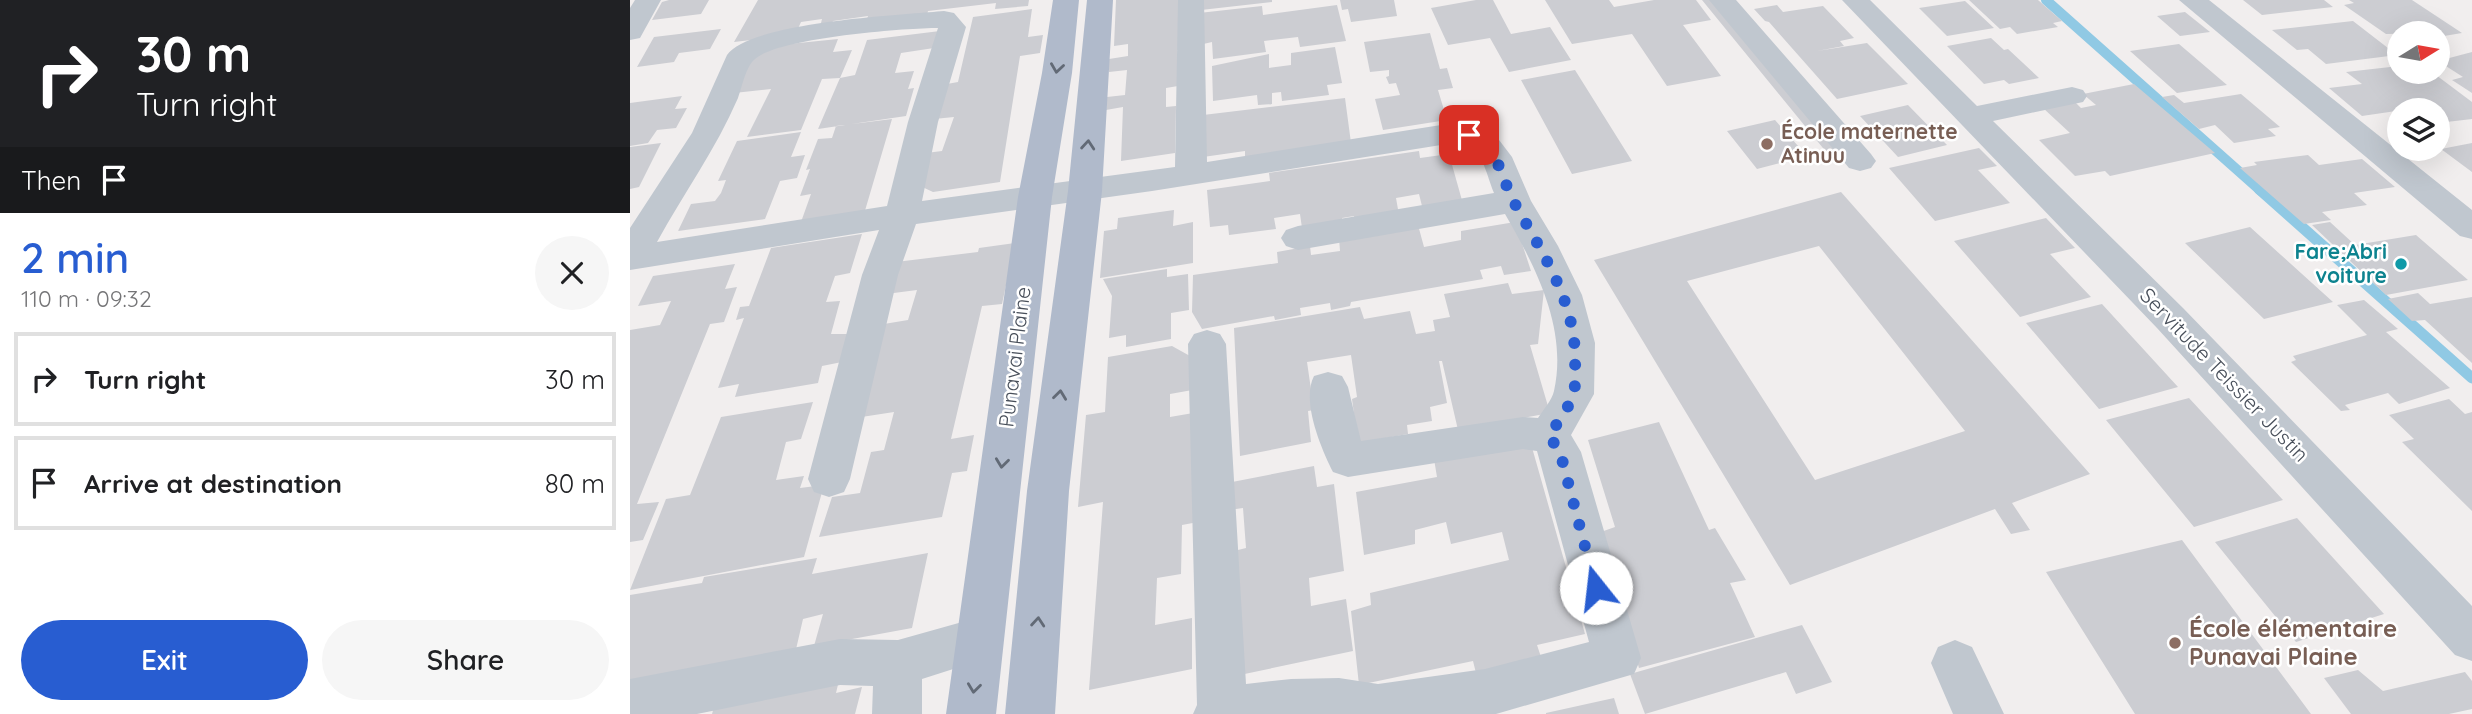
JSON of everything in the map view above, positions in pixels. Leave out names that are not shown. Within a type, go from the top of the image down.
[{"type":"main road","name":"Punavai Plaine","points":[[971,714],[1035,197],[1057,73],[1066,0]]},
{"type":"main road","points":[[1030,714],[1048,491],[1085,191],[1100,0]]},
{"type":"street","points":[[630,32],[648,0]]},
{"type":"street","points":[[1191,0],[1191,174]]},
{"type":"street","points":[[1722,0],[1860,161]]},
{"type":"street","name":"Servitude Teissier Justin","points":[[1855,0],[2180,328],[2472,639]]},
{"type":"street","points":[[2192,0],[2472,228]]},
{"type":"street","points":[[631,257],[669,190],[707,134],[741,55],[750,48],[791,37],[944,19],[952,27],[923,122],[902,215],[880,275],[829,479]]},
{"type":"street","points":[[1971,116],[2073,96]]},
{"type":"street","points":[[631,257],[902,215],[1085,191],[1441,135],[1469,135],[1485,143],[1496,157],[1514,201],[1541,246],[1564,295],[1576,343],[1574,394],[1549,436]]},
{"type":"street","points":[[1298,238],[1514,201]]},
{"type":"street","points":[[1207,344],[1220,712],[1291,703],[1339,702],[1378,709],[1489,703],[1617,658],[1560,452],[1549,436],[1523,433],[1348,460],[1337,435],[1328,387]]},
{"type":"street","points":[[630,703],[840,662],[898,663],[980,639]]},
{"type":"street","points":[[897,714],[898,663]]},
{"type":"street","points":[[1955,663],[1979,714]]},
{"type":"building","points":[[709,0],[701,14],[652,20],[662,2]]},
{"type":"building","points":[[758,0],[1029,0],[1028,6],[995,9],[996,3],[928,11],[926,18],[865,25],[868,16],[833,21],[829,30],[819,31],[822,19],[801,22],[795,35],[734,42]]},
{"type":"building","points":[[1116,0],[1183,0],[1185,49],[1177,50],[1184,85],[1166,88],[1166,107],[1176,106],[1175,153],[1121,161],[1123,107],[1106,110],[1107,97],[1125,95],[1127,70],[1109,72],[1109,59],[1128,56],[1128,44],[1114,46]]},
{"type":"building","points":[[1200,0],[1272,0],[1272,2],[1201,10]]},
{"type":"building","points":[[1340,0],[1394,0],[1397,16],[1351,22],[1348,9],[1342,10]]},
{"type":"building","points":[[1476,0],[1493,0],[1511,34],[1550,27],[1571,60],[1509,72],[1490,38],[1448,45],[1431,8]]},
{"type":"building","points":[[1545,0],[1609,0],[1614,7],[1654,0],[1696,0],[1711,20],[1683,25],[1721,76],[1667,86],[1632,34],[1572,44]]},
{"type":"building","points":[[1702,0],[1713,0],[1847,161],[1836,164]]},
{"type":"building","points":[[1969,0],[2038,0],[2062,21],[2053,23],[2058,27],[2017,34],[2010,27],[2000,29]]},
{"type":"building","points":[[2243,0],[2324,0],[2333,7],[2262,15]]},
{"type":"building","points":[[2349,0],[2412,0],[2444,21],[2387,21],[2386,34],[2344,5],[2354,3]]},
{"type":"building","points":[[1965,1],[1994,28],[1947,36],[1919,8]]},
{"type":"building","points":[[1337,5],[1346,41],[1300,47],[1298,37],[1264,41],[1266,52],[1213,59],[1212,42],[1199,45],[1199,13],[1262,6],[1263,15]]},
{"type":"building","points":[[1777,5],[1783,12],[1823,6],[1854,38],[1840,41],[1844,46],[1817,51],[1867,43],[1908,84],[1837,99],[1769,22],[1754,9]]},
{"type":"building","points":[[1032,9],[1028,37],[1043,35],[1040,53],[1020,56],[1000,182],[933,192],[918,185],[926,153],[942,151],[954,117],[934,119],[947,84],[958,82],[973,17]]},
{"type":"building","points":[[2185,12],[2210,32],[2180,36],[2157,16]]},
{"type":"building","points":[[2353,21],[2387,47],[2387,56],[2326,64],[2308,49],[2297,50],[2272,30]]},
{"type":"building","points":[[2450,25],[2462,33],[2450,35]]},
{"type":"building","points":[[721,29],[710,49],[679,53],[674,62],[637,67],[654,37]]},
{"type":"building","points":[[940,31],[934,48],[901,53],[895,73],[914,71],[908,89],[914,88],[906,116],[818,129],[840,78],[855,75],[867,40]]},
{"type":"building","points":[[1430,33],[1440,69],[1447,68],[1453,88],[1438,90],[1447,120],[1383,130],[1375,99],[1400,95],[1396,83],[1389,84],[1386,77],[1389,76],[1389,70],[1370,72],[1364,42]]},
{"type":"building","points":[[1991,38],[2004,50],[2008,49],[2039,78],[2009,84],[2004,80],[1984,84],[1947,46]]},
{"type":"building","points":[[838,39],[833,52],[852,50],[840,78],[822,79],[801,130],[747,137],[771,89],[734,93],[755,53],[769,46]]},
{"type":"building","points":[[2179,44],[2227,85],[2177,93],[2130,51]]},
{"type":"building","points":[[1335,47],[1342,83],[1327,85],[1329,95],[1282,101],[1281,92],[1272,93],[1272,104],[1258,105],[1257,95],[1213,101],[1212,66],[1269,54],[1269,68],[1291,65],[1291,53]]},
{"type":"building","points":[[2472,52],[2472,93],[2452,80],[2463,77],[2450,69],[2450,58]]},
{"type":"building","points":[[2387,67],[2387,84],[2448,84],[2472,102],[2472,119],[2450,122],[2450,98],[2387,98],[2387,112],[2362,116],[2329,88],[2362,84],[2346,72]]},
{"type":"building","points":[[1575,70],[1632,161],[1572,174],[1521,80]]},
{"type":"building","points":[[2134,84],[2215,153],[2110,176],[2105,171],[2075,176],[2039,140],[2070,133],[2043,108],[2075,102],[2081,108],[2096,105],[2083,94]]},
{"type":"building","points":[[2241,94],[2280,127],[2268,129],[2276,136],[2234,143],[2215,125],[2199,129],[2162,97],[2174,95],[2184,103]]},
{"type":"building","points":[[682,96],[675,109],[687,108],[676,128],[657,130],[648,143],[630,146],[630,103]]},
{"type":"building","points":[[1345,98],[1351,143],[1245,157],[1245,151],[1203,157],[1203,115]]},
{"type":"building","points":[[1908,105],[1947,145],[1898,157],[1860,116]]},
{"type":"building","points":[[892,119],[864,214],[801,222],[811,194],[800,196],[810,169],[806,170],[818,139],[832,138],[836,126]]},
{"type":"building","name":"École maternette Atinuu","points":[[1775,120],[1807,156],[1757,169],[1727,131]]},
{"type":"building","points":[[801,132],[791,157],[805,155],[797,178],[780,181],[765,219],[678,231],[691,204],[715,201],[721,193],[726,180],[718,181],[737,141]]},
{"type":"building","points":[[661,143],[639,187],[630,189],[630,147]]},
{"type":"building","points":[[2472,143],[2472,172],[2450,156],[2450,147]]},
{"type":"building","points":[[1979,148],[1997,166],[1978,170],[2010,203],[1935,221],[1889,168]]},
{"type":"building","points":[[1419,151],[1420,158],[1449,154],[1463,204],[1423,210],[1419,194],[1396,198],[1399,215],[1355,222],[1354,216],[1342,218],[1342,223],[1302,228],[1300,214],[1274,218],[1276,229],[1229,235],[1228,225],[1210,227],[1207,190],[1270,181],[1269,173]]},
{"type":"building","points":[[2308,155],[2319,165],[2362,159],[2395,187],[2354,193],[2367,205],[2322,212],[2331,220],[2304,224],[2240,168],[2257,165],[2254,162]]},
{"type":"building","points":[[1841,192],[2090,474],[2012,503],[2030,530],[2011,534],[1995,509],[1790,585],[1594,260]],"holes":[[[1819,246],[1965,431],[1815,480],[1687,281]]]},
{"type":"building","points":[[1174,210],[1173,226],[1193,222],[1193,263],[1100,278],[1104,231],[1117,229],[1118,218]]},
{"type":"building","points":[[2046,218],[2075,248],[2050,254],[2091,297],[2020,317],[1954,241]]},
{"type":"building","points":[[1515,222],[1531,271],[1504,275],[1501,266],[1480,270],[1483,279],[1351,302],[1350,306],[1331,310],[1330,303],[1300,308],[1301,315],[1275,320],[1274,316],[1202,329],[1192,312],[1193,275],[1278,263],[1277,252],[1310,246],[1311,255],[1340,251],[1339,238],[1418,225],[1424,247],[1461,240],[1461,231]]},
{"type":"building","name":"Fare;Abri voiture","points":[[2330,222],[2355,245],[2416,235],[2468,280],[2386,295],[2312,225]]},
{"type":"building","points":[[2250,227],[2333,302],[2264,319],[2185,243]]},
{"type":"building","points":[[862,234],[850,273],[835,276],[826,302],[840,301],[831,334],[849,334],[842,362],[822,366],[818,383],[735,397],[739,384],[718,388],[744,318],[736,320],[740,307],[749,306],[771,248]]},
{"type":"building","points":[[1015,243],[1002,304],[982,306],[951,439],[974,435],[967,471],[952,473],[942,517],[819,537],[832,497],[860,493],[871,452],[884,450],[894,412],[855,418],[884,324],[908,320],[917,290],[886,294],[896,262],[978,252],[979,248]]},
{"type":"building","points":[[735,264],[725,289],[737,287],[724,322],[710,324],[637,504],[659,502],[643,540],[630,542],[630,330],[660,325],[671,301],[638,306],[653,276]]},
{"type":"building","points":[[1167,269],[1167,277],[1188,274],[1189,310],[1171,313],[1171,339],[1126,347],[1126,335],[1109,338],[1112,296],[1103,279]]},
{"type":"building","points":[[1508,283],[1512,294],[1544,290],[1538,344],[1530,345],[1550,413],[1458,430],[1442,361],[1439,361],[1447,403],[1430,407],[1432,421],[1407,425],[1408,434],[1358,443],[1352,399],[1357,397],[1351,355],[1307,362],[1314,410],[1308,411],[1311,442],[1240,456],[1234,328],[1360,307],[1364,319],[1410,311],[1416,334],[1435,331],[1433,320],[1450,317],[1444,294]]},
{"type":"building","points":[[2418,293],[2430,304],[2472,297],[2472,363],[2425,320],[2412,321],[2388,299]]},
{"type":"building","points":[[2364,300],[2398,329],[2386,332],[2450,388],[2399,404],[2388,393],[2345,405],[2350,410],[2341,411],[2291,362],[2296,360],[2293,356],[2367,335],[2337,305]]},
{"type":"building","points":[[2102,304],[2178,387],[2099,409],[2026,323]]},
{"type":"building","points":[[1172,346],[1199,361],[1198,389],[1170,394],[1170,417],[1199,412],[1198,522],[1182,525],[1181,574],[1157,578],[1155,625],[1192,618],[1192,669],[1089,690],[1103,502],[1078,507],[1086,415],[1105,412],[1108,357]]},
{"type":"building","points":[[2189,398],[2283,500],[2194,527],[2106,420]]},
{"type":"building","points":[[2449,399],[2465,414],[2472,412],[2472,511],[2402,442],[2414,439],[2389,415]]},
{"type":"building","points":[[813,402],[801,439],[786,442],[776,480],[804,476],[800,488],[824,485],[804,557],[630,590],[666,499],[690,495],[721,417]]},
{"type":"building","points":[[1659,422],[1709,530],[1715,528],[1746,580],[1730,583],[1755,637],[1639,668],[1598,533],[1615,527],[1588,440]]},
{"type":"building","points":[[1531,444],[1585,634],[1537,645],[1541,657],[1476,673],[1473,661],[1359,685],[1351,611],[1371,605],[1370,593],[1509,560],[1502,532],[1451,544],[1446,522],[1415,530],[1415,544],[1364,555],[1356,492],[1437,477],[1434,459]]},
{"type":"building","points":[[1314,466],[1317,487],[1334,484],[1344,571],[1309,578],[1311,606],[1346,599],[1353,651],[1235,676],[1230,552],[1246,548],[1243,508],[1229,510],[1227,483]]},
{"type":"building","points":[[2297,518],[2384,614],[2296,642],[2215,542]]},
{"type":"building","name":"École élémentaire Punavai Plaine","points":[[2182,540],[2311,714],[2135,714],[2046,572]]},
{"type":"building","points":[[928,553],[912,628],[814,646],[823,614],[803,619],[794,658],[630,689],[630,595],[702,583],[704,577],[817,558],[812,574]]},
{"type":"building","points":[[1802,625],[1832,682],[1796,694],[1786,672],[1645,714],[1630,674]]},
{"type":"building","points":[[2358,670],[2383,691],[2465,672],[2472,681],[2472,709],[2449,714],[2351,714],[2324,678]]},
{"type":"building","points":[[840,676],[836,693],[862,687],[855,714],[712,714],[716,700]]},
{"type":"building","points":[[1614,698],[1619,714],[1546,714],[1546,713]]},
{"type":"waterway","points":[[2046,0],[2261,191]]},
{"type":"waterway","points":[[2259,189],[2472,378]]},
{"type":"place","name":"École maternette Atinuu","points":[[1767,144]]},
{"type":"place","name":"Fare;Abri voiture","points":[[2401,264]]},
{"type":"place","name":"École élémentaire Punavai Plaine","points":[[2175,643]]},
{"type":"route","points":[[1469,135],[1485,143],[1496,157],[1514,201],[1541,246],[1564,295],[1576,343],[1574,394],[1549,436],[1560,452],[1596,588]]}]
